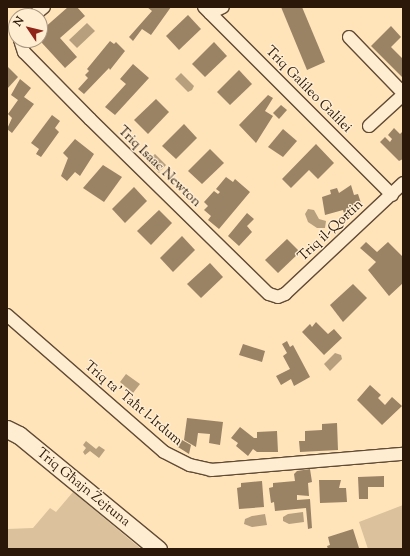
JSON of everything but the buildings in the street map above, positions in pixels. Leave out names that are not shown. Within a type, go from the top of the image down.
[{"type":"street","points":[[207,10],[223,7]]},
{"type":"street","name":"Triq Galileo Galilei","points":[[207,10],[392,195]]},
{"type":"street","points":[[349,37],[403,94],[369,126]]},
{"type":"street","name":"Triq Isaac Newton","points":[[23,48],[24,52],[269,294],[278,297]]},
{"type":"street","name":"Triq il-Qortin","points":[[278,297],[286,294],[403,183]]},
{"type":"street","name":"Triq ta' Taħt l-Irdum","points":[[7,314],[164,452],[190,465],[211,470],[403,454]]},
{"type":"street","name":"Triq Għajn Żejtuna","points":[[7,429],[19,435],[158,549]]},
{"type":"shaded area","points":[[87,23],[95,31],[77,48],[69,40]]},
{"type":"shaded area","points":[[181,73],[194,86],[192,90],[188,92],[175,79]]},
{"type":"shaded area","points":[[155,154],[166,165],[159,173],[147,161]]},
{"type":"shaded area","points":[[308,209],[314,210],[319,219],[326,221],[325,228],[317,228],[308,222],[305,214]]},
{"type":"shaded area","points":[[335,353],[341,355],[342,359],[330,371],[324,364]]},
{"type":"shaded area","points":[[126,374],[140,384],[133,393],[120,382]]},
{"type":"shaded area","points":[[86,441],[96,449],[99,446],[105,450],[99,458],[90,451],[85,455],[83,452],[86,448],[83,445]]},
{"type":"shaded area","points":[[73,492],[141,549],[7,549],[7,529],[33,528],[50,508],[56,512]]},
{"type":"shaded area","points":[[403,505],[403,549],[368,549],[359,522]]},
{"type":"shaded area","points":[[303,512],[304,522],[289,524],[283,521],[283,517],[288,514]]},
{"type":"shaded area","points":[[265,514],[267,525],[252,527],[244,524],[245,519],[252,516]]}]
